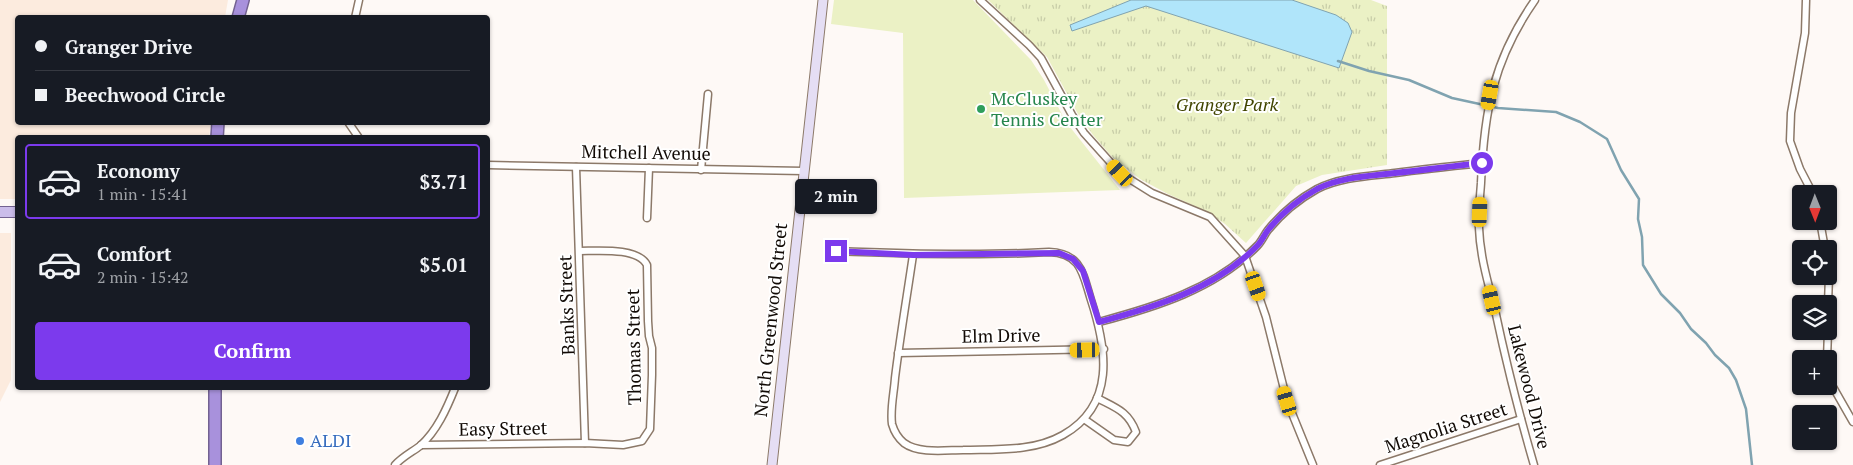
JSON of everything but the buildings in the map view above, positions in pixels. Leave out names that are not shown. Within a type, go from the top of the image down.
[{"type":"highway","points":[[239,15],[242,0]]},
{"type":"highway","points":[[215,390],[215,465]]},
{"type":"main road","name":"North Greenwood Street","points":[[772,465],[823,0]]},
{"type":"main road","points":[[0,212],[15,212]]},
{"type":"street","points":[[356,15],[360,0]]},
{"type":"street","points":[[980,0],[1041,58],[1084,133],[1120,173],[1152,193],[1210,217],[1245,256],[1266,317],[1287,401],[1313,465]]},
{"type":"street","name":"Lakewood Drive","points":[[1534,465],[1521,419],[1484,264],[1479,228],[1484,126],[1490,95],[1496,74],[1518,23],[1535,0]]},
{"type":"street","points":[[1806,0],[1805,33],[1791,113],[1790,141],[1800,169],[1808,185]]},
{"type":"street","points":[[702,170],[708,94]]},
{"type":"street","points":[[1099,322],[1205,285],[1258,245],[1269,229],[1288,209],[1318,188],[1343,180],[1374,175],[1482,163]]},
{"type":"street","name":"Mitchell Avenue","points":[[490,164],[804,171]]},
{"type":"street","name":"Banks Street","points":[[576,166],[585,443]]},
{"type":"street","points":[[647,218],[649,168]]},
{"type":"street","name":"Thomas Street","points":[[580,251],[621,251],[646,262],[648,270],[649,336],[653,361],[650,429],[642,441],[623,445],[585,443]]},
{"type":"street","points":[[836,251],[913,255],[1049,252],[1064,254],[1077,263],[1083,271],[1099,322],[1104,349],[1103,379],[1097,398],[1084,420],[1056,439],[1030,447],[997,450],[943,450],[912,447],[899,438],[892,424],[892,405],[913,255]]},
{"type":"street","name":"Elm Drive","points":[[898,353],[1104,349]]},
{"type":"street","points":[[395,465],[421,445],[432,433],[454,390]]},
{"type":"street","points":[[1837,394],[1853,422]]},
{"type":"street","points":[[1084,420],[1114,440],[1128,442],[1136,432],[1131,420],[1118,409],[1097,398]]},
{"type":"street","name":"Magnolia Street","points":[[1380,465],[1521,419]]},
{"type":"street","name":"Easy Street","points":[[421,445],[585,443]]},
{"type":"shaded area","points":[[0,0],[228,0],[225,15],[15,15],[15,125],[211,125],[209,135],[15,135],[15,199],[0,199]]},
{"type":"shaded area","points":[[0,233],[11,233],[11,380],[0,402]]},
{"type":"green space","name":"McCluskey Tennis Center","points":[[834,0],[973,0],[1031,60],[1066,122],[1120,190],[904,198],[903,33],[831,24]]},
{"type":"green space","name":"Granger Park","points":[[988,0],[1371,0],[1387,6],[1387,165],[1322,175],[1296,186],[1246,243],[1225,224],[1206,211],[1140,179],[1112,157],[1078,114],[1047,57]]},
{"type":"water","points":[[1131,0],[1292,0],[1336,15],[1348,23],[1352,32],[1339,68],[1146,6],[1072,31],[1070,25]]},
{"type":"waterway","points":[[1338,61],[1369,71],[1409,80],[1452,98],[1498,108],[1556,112],[1580,122],[1607,139],[1621,170],[1639,199],[1638,219],[1642,237],[1643,265],[1661,294],[1680,313],[1691,329],[1729,368],[1736,380],[1746,409],[1752,465]]},
{"type":"place","name":"McCluskey Tennis Center","points":[[981,109]]},
{"type":"place","name":"ALDI","points":[[300,441]]},
{"type":"route","points":[[836,251],[913,255],[1059,253],[1073,259],[1083,271],[1099,322],[1182,296],[1205,285],[1227,271],[1258,245],[1269,229],[1288,209],[1318,188],[1343,180],[1374,175],[1482,163]]}]
